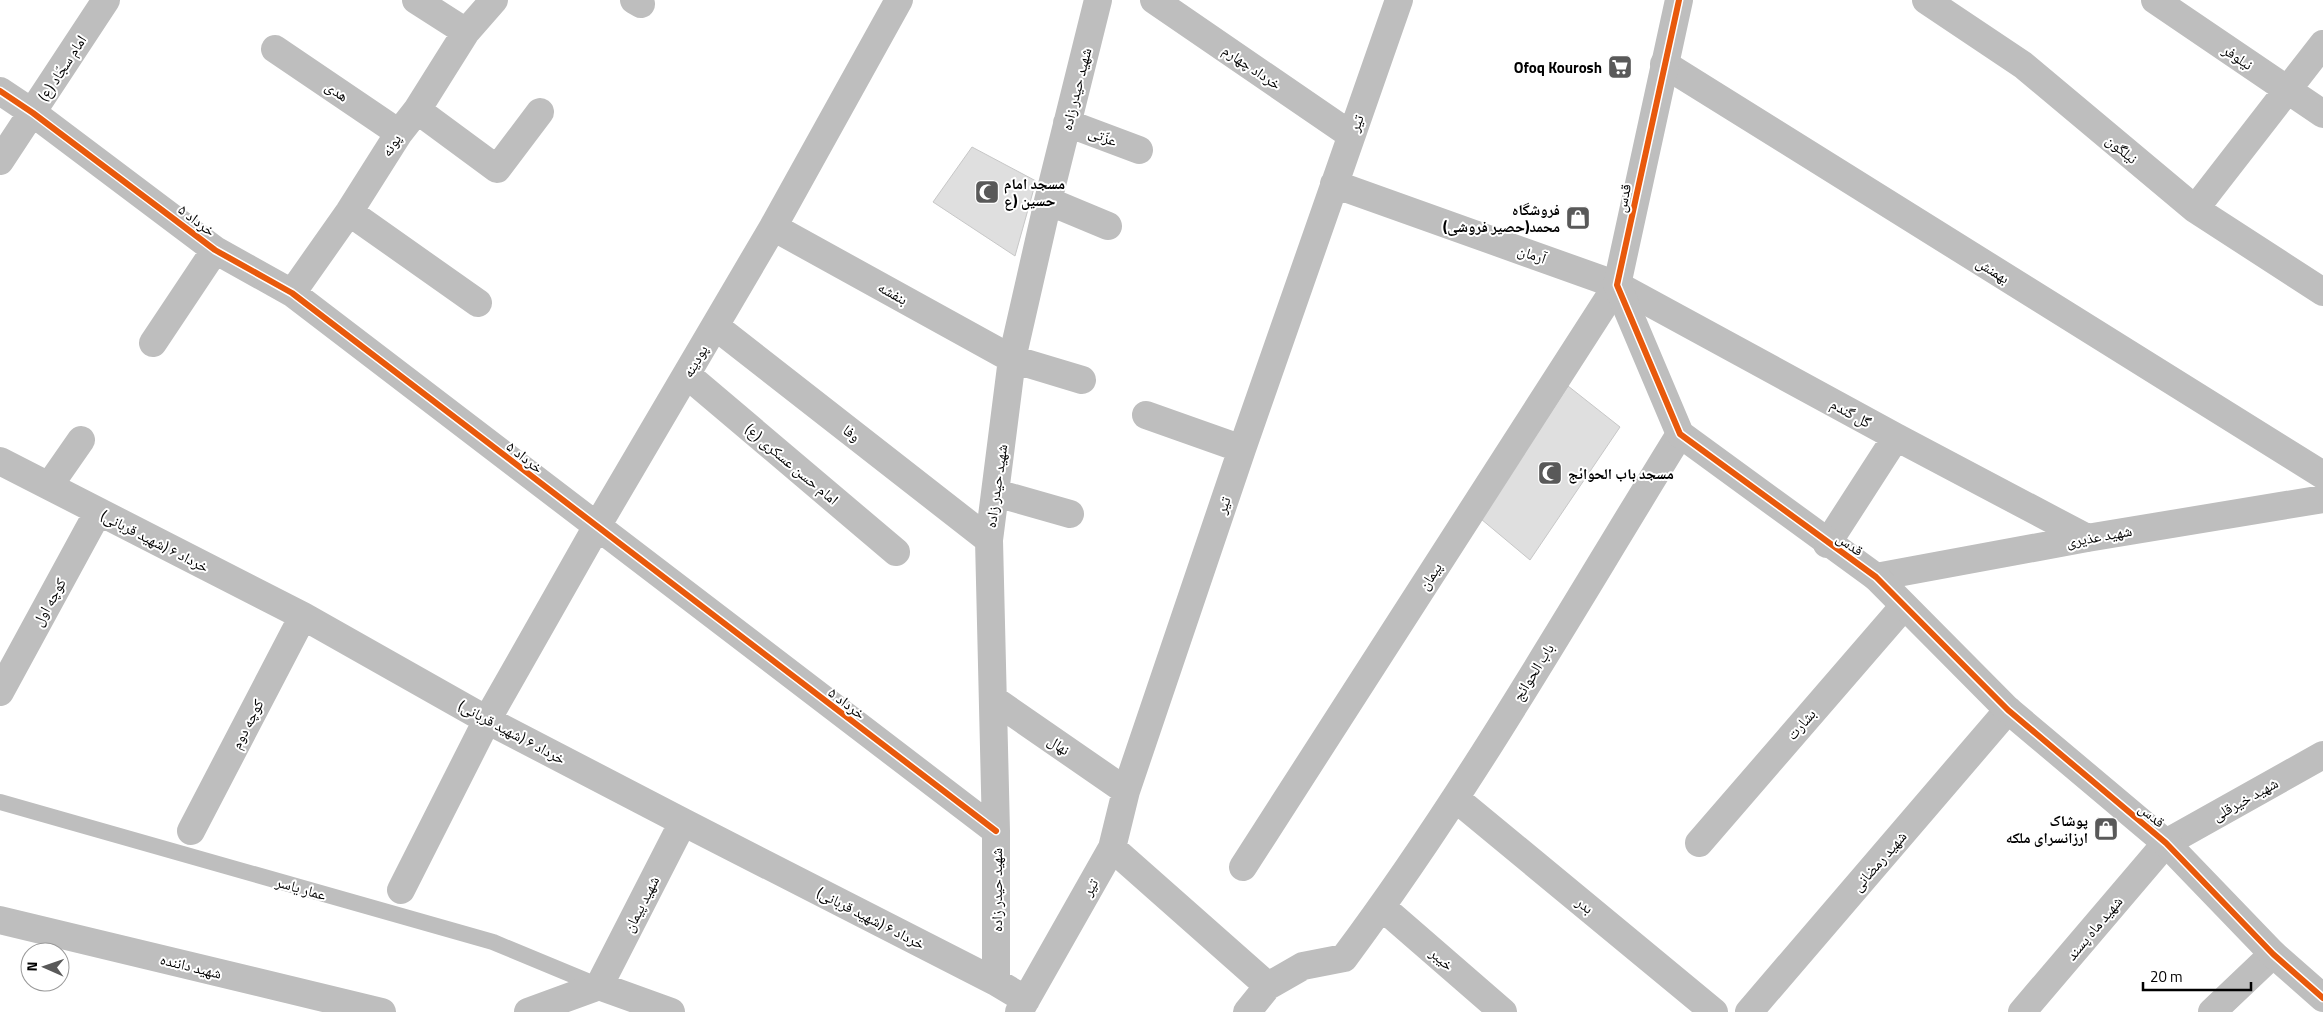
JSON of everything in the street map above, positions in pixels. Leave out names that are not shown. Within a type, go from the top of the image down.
[{"type":"street","name":"امام سجّاد (ع)","points":[[0,161],[106,0]]},
{"type":"street","points":[[416,0],[466,32]]},
{"type":"street","name":"پونه","points":[[292,293],[349,212],[399,133],[417,110],[466,32],[494,0]]},
{"type":"street","name":"پودینه","points":[[400,890],[487,720],[596,528],[773,227],[899,0]]},
{"type":"street","name":"شهید حیدر زاده","points":[[996,982],[996,831],[989,540],[1012,359],[1048,201],[1098,0]]},
{"type":"street","name":"خرداد چهارم","points":[[1154,0],[1351,134]]},
{"type":"street","name":"تیر","points":[[1022,1006],[1112,848],[1126,791],[1242,449],[1399,0]]},
{"type":"street","name":"قدس","points":[[1618,284],[1679,0]]},
{"type":"street","name":"نیلگون","points":[[1926,0],[2022,65],[2195,209],[2323,292]]},
{"type":"street","name":"نیلوفر","points":[[2155,0],[2323,114]]},
{"type":"street","points":[[2195,209],[2288,92],[2323,44]]},
{"type":"street","name":"هدی","points":[[275,49],[399,133]]},
{"type":"street","name":"بهمنش","points":[[1664,64],[2323,475]]},
{"type":"street","name":"خرداد ۵","points":[[0,91],[33,113],[215,250],[292,293],[596,528],[996,831]]},
{"type":"street","points":[[417,110],[496,169],[540,112]]},
{"type":"street","name":"عزّتی","points":[[1068,123],[1138,150]]},
{"type":"street","name":"آرمان","points":[[1334,184],[1618,284]]},
{"type":"street","points":[[1048,201],[1108,226]]},
{"type":"street","points":[[349,212],[478,304]]},
{"type":"street","name":"بنفشه","points":[[773,227],[1012,359],[1082,380]]},
{"type":"street","points":[[153,342],[215,250]]},
{"type":"street","points":[[1618,284],[1680,434]]},
{"type":"street","name":"گل گندم","points":[[1618,284],[1896,437],[2087,538]]},
{"type":"street","name":"پیمان","points":[[1243,867],[1618,284]]},
{"type":"street","name":"وفا","points":[[715,326],[989,540]]},
{"type":"street","name":"امام حسن عسکری (ع)","points":[[687,375],[896,552]]},
{"type":"street","points":[[1146,415],[1242,449]]},
{"type":"street","name":"قدس","points":[[1680,434],[1827,544],[1876,577],[2008,710],[2166,843],[2273,954],[2323,998]]},
{"type":"street","name":"باب الحوائج","points":[[1268,986],[1303,966],[1344,958],[1382,906],[1455,798],[1680,434]]},
{"type":"street","points":[[1827,544],[1896,437]]},
{"type":"street","points":[[49,486],[81,440]]},
{"type":"street","name":"خرداد ۶ (شهید قربانی)","points":[[0,461],[303,616],[487,720],[996,982],[1022,1006]]},
{"type":"street","points":[[996,493],[1070,514]]},
{"type":"street","name":"شهید عذیری","points":[[1876,577],[2087,538],[2323,499]]},
{"type":"street","name":"کوچه اول","points":[[0,692],[98,512]]},
{"type":"street","name":"بشارت","points":[[1699,843],[1904,606]]},
{"type":"street","name":"کوچه دوم","points":[[191,831],[303,616]]},
{"type":"street","name":"نهال","points":[[993,699],[1126,791]]},
{"type":"street","name":"شهید رمضانی","points":[[1749,1012],[2008,710]]},
{"type":"street","name":"شهید خیرقلی","points":[[2166,843],[2323,755]]},
{"type":"street","name":"بدر","points":[[1455,798],[1714,1012]]},
{"type":"street","name":"شهید پیمان","points":[[599,986],[683,822]]},
{"type":"street","name":"شهید ماه پسند","points":[[2022,1012],[2166,843]]},
{"type":"street","points":[[1112,848],[1268,986],[1247,1012]]},
{"type":"street","name":"خیبر","points":[[1382,906],[1503,1012]]},
{"type":"street","name":"شهید داننده","points":[[0,920],[382,1012]]},
{"type":"street","points":[[2212,1012],[2273,954]]},
{"type":"street","points":[[528,1012],[599,986],[671,1012]]},
{"type":"lane","name":"عمار یاسر","points":[[0,802],[493,942],[599,986]]},
{"type":"building","name":"مسجد امام حسین (ع","points":[[972,147],[1036,181],[1015,256],[933,202]]},
{"type":"building","name":"مسجد باب الحوائج","points":[[1568,386],[1620,427],[1530,560],[1481,519]]},
{"type":"cycle path","points":[[1679,0],[1617,285],[1680,434],[1876,577],[2008,710],[2166,843],[2273,954],[2323,998]]},
{"type":"cycle path","points":[[0,91],[33,113],[215,250],[292,293],[996,831]]},
{"type":"place","name":"Ofoq Kourosh","points":[[1620,67]]},
{"type":"place","name":"مسجد امام حسین (ع","points":[[987,192]]},
{"type":"place","name":"فروشگاه محمد(حصیر فروشی)","points":[[1578,218]]},
{"type":"place","name":"مسجد باب الحوائج","points":[[1550,473]]},
{"type":"place","name":"پوشاک ارزانسرای ملکه","points":[[2106,829]]}]
